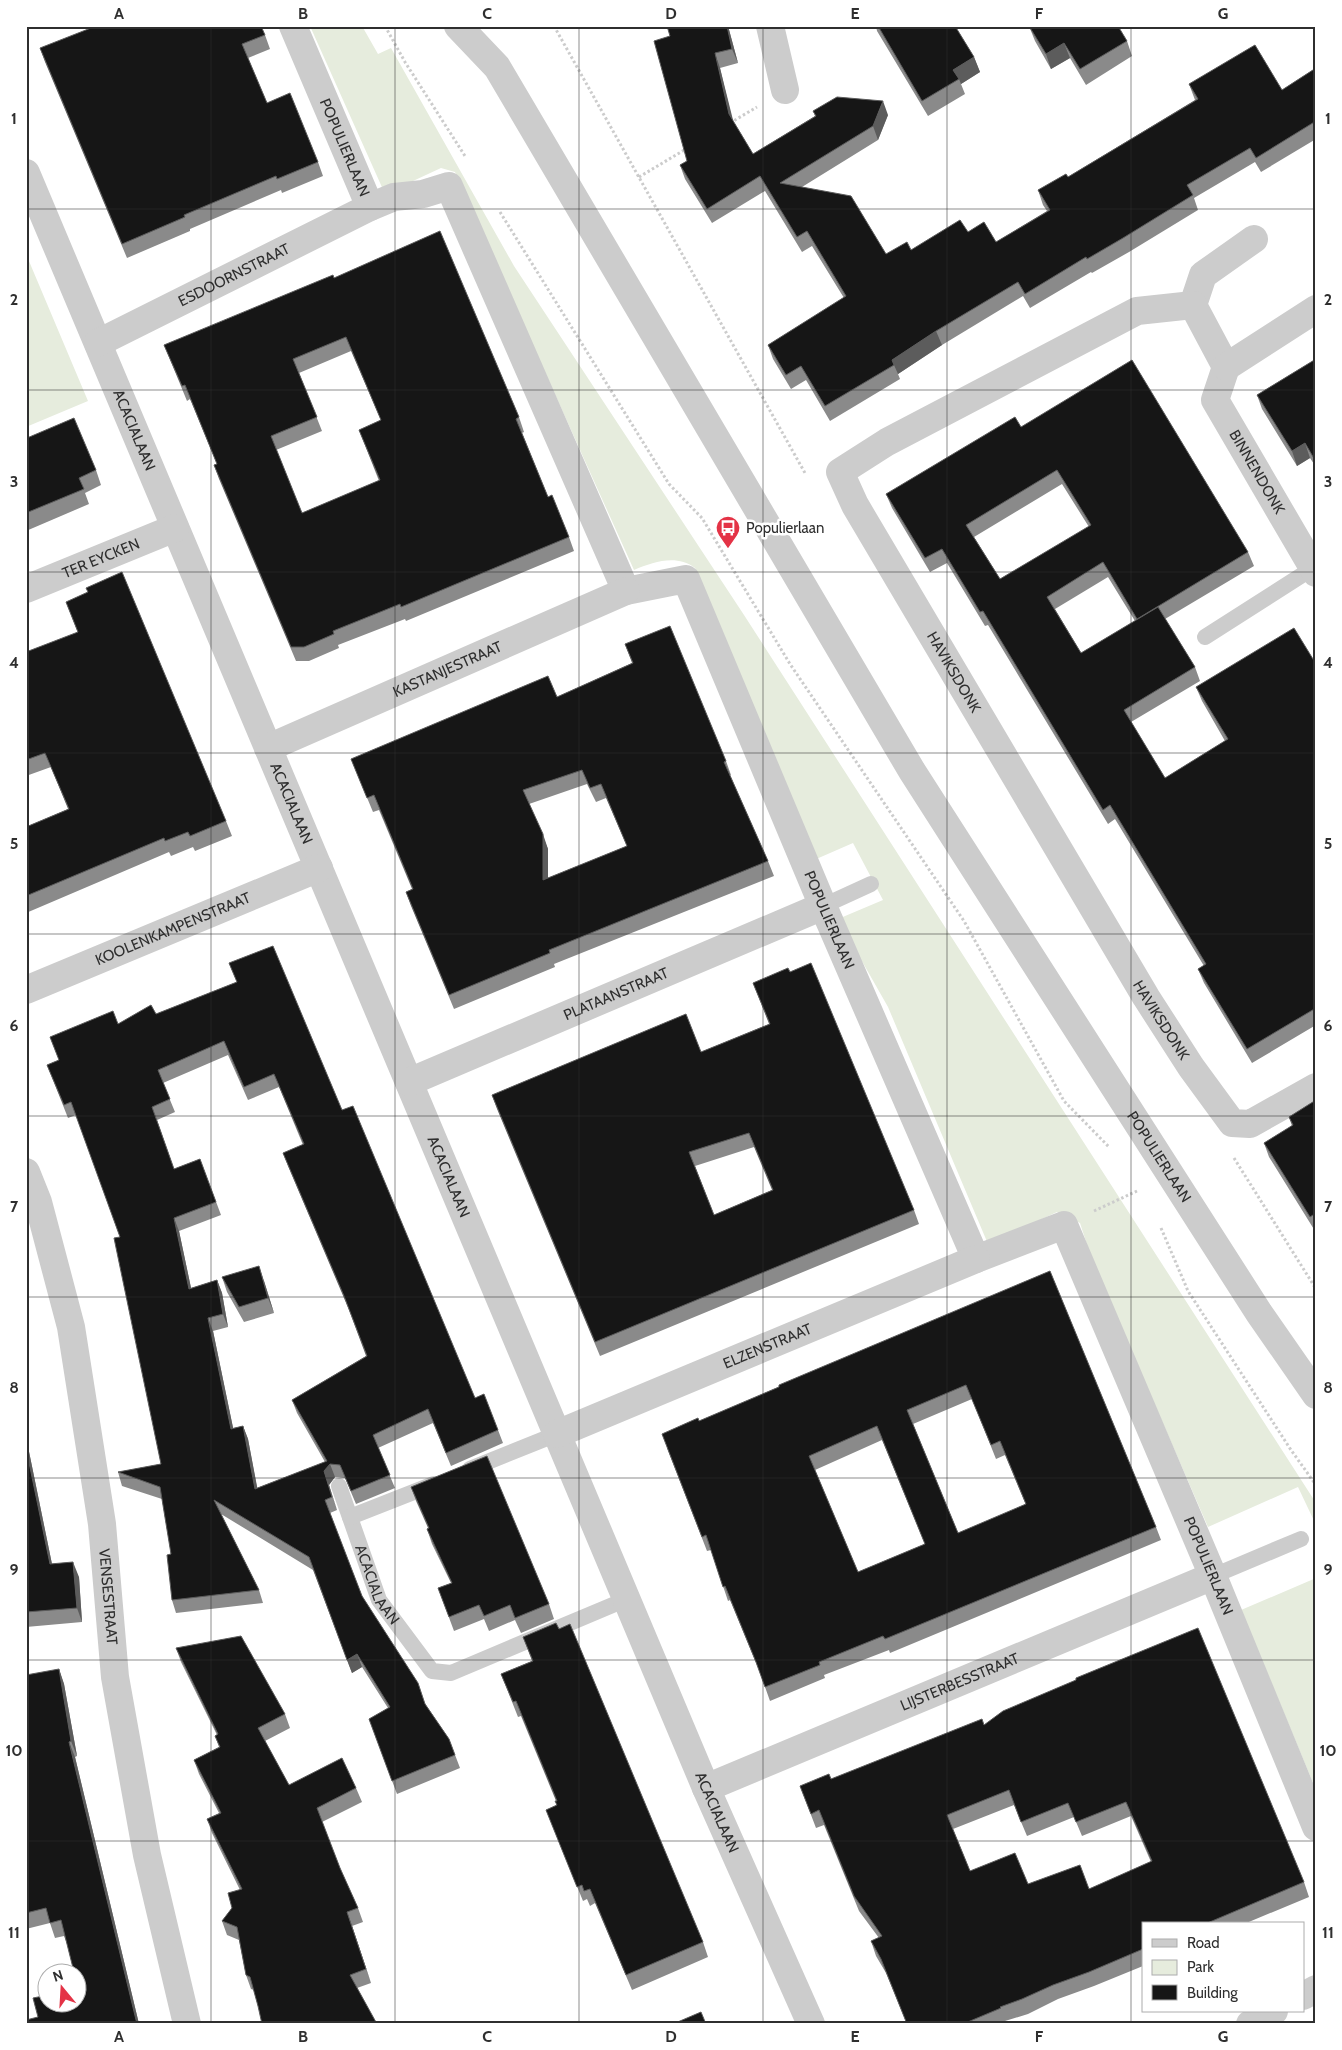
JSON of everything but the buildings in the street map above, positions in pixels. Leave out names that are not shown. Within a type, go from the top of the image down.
[{"type":"street","name":"POPULIERLAAN","points":[[293,26],[370,207],[394,197],[423,194],[449,186],[626,591],[686,579],[823,906],[976,1258]]},
{"type":"street","name":"POPULIERLAAN","points":[[458,26],[497,67],[912,771],[1259,1313],[1316,1395]]},
{"type":"street","name":"POPULIERLAAN","points":[[487,26],[497,67]]},
{"type":"street","points":[[770,26],[785,90]]},
{"type":"street","name":"ACACIALAAN","points":[[26,173],[706,1788],[811,2024]]},
{"type":"street","name":"ESDOORNSTRAAT","points":[[98,342],[370,207]]},
{"type":"street","points":[[1254,239],[1203,275],[1193,306],[1226,367],[1316,309]]},
{"type":"street","name":"HAVIKSDONK","points":[[1193,306],[1137,312],[887,442],[840,472],[855,505],[1141,988],[1191,1067],[1232,1123],[1250,1124],[1316,1086]]},
{"type":"street","name":"BINNENDONK","points":[[1226,367],[1216,400],[1314,571]]},
{"type":"street","name":"TER EYCKEN","points":[[26,589],[175,528]]},
{"type":"street","name":"KASTANJESTRAAT","points":[[268,748],[626,591]]},
{"type":"street","name":"KOOLENKAMPENSTRAAT","points":[[26,990],[319,868]]},
{"type":"street","name":"PLATAANSTRAAT","points":[[409,1082],[823,906]]},
{"type":"street","name":"VENSESTRAAT","points":[[26,1172],[38,1202],[71,1328],[102,1524],[115,1677],[146,1855],[187,2024]]},
{"type":"street","name":"POPULIERLAAN","points":[[1064,1224],[1316,1827]]},
{"type":"street","points":[[976,1258],[1064,1224]]},
{"type":"street","name":"ELZENSTRAAT","points":[[558,1434],[976,1258]]},
{"type":"street","name":"LIJSTERBESSTRAAT","points":[[706,1788],[1212,1576]]},
{"type":"street","points":[[1304,1995],[1316,1989]]},
{"type":"street","points":[[1250,2024],[1272,2012]]},
{"type":"lane","points":[[1205,637],[1314,571]]},
{"type":"lane","points":[[823,906],[871,884]]},
{"type":"lane","points":[[350,1517],[558,1434]]},
{"type":"lane","name":"ACACIALAAN","points":[[339,1486],[379,1600],[432,1671],[451,1673],[627,1599]]},
{"type":"lane","points":[[1212,1576],[1301,1539]]},
{"type":"path","points":[[386,26],[405,62],[467,160]]},
{"type":"path","points":[[728,124],[785,90]]},
{"type":"path","points":[[639,177],[688,148]]},
{"type":"path","points":[[498,209],[669,484],[702,518],[790,664],[964,921],[1064,1101],[1109,1146],[1114,1154]]},
{"type":"path","points":[[1133,1183],[1142,1198]]},
{"type":"path","points":[[1064,1224],[1137,1191]]},
{"type":"path","points":[[1157,1222],[1162,1229],[1188,1291],[1291,1450],[1316,1485]]},
{"type":"green space","points":[[310,26],[362,26],[378,54],[391,48],[514,266],[744,615],[1316,1503],[1316,1525],[1298,1487],[1208,1527],[1092,1260],[1080,1223],[1057,1212],[988,1244],[888,1007],[838,919],[883,900],[853,843],[814,860],[695,568],[673,560],[649,564],[634,570],[455,172],[441,168],[385,194]]},
{"type":"green space","points":[[26,254],[88,401],[26,427]]},
{"type":"green space","points":[[1316,1578],[1316,1790],[1241,1610]]},
{"type":"place","name":"Populierlaan","points":[[728,549]]}]
